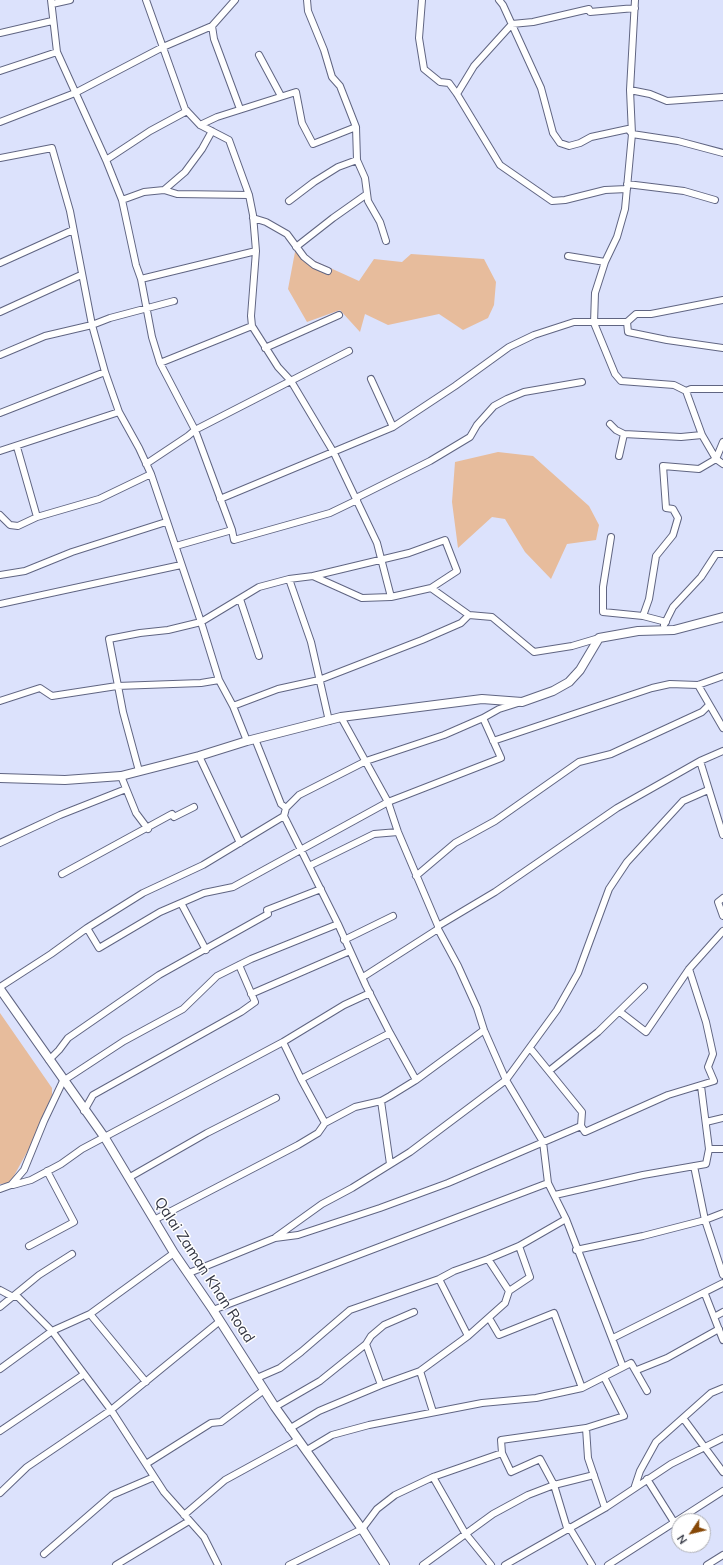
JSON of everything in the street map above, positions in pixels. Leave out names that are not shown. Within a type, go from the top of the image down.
[{"type":"street","points":[[70,0],[52,2],[52,21],[57,52],[106,160],[122,200],[136,265],[141,279],[152,336],[160,363],[195,430],[232,530],[234,540],[330,513],[430,461],[470,437],[477,425],[494,406],[524,392],[582,382]]},
{"type":"street","points":[[146,0],[187,111],[200,125],[229,140],[249,195],[256,251],[250,316],[252,326],[278,367],[291,381],[334,453],[377,543],[380,560],[391,597]]},
{"type":"street","points":[[0,122],[75,93],[163,47],[212,26],[235,0]]},
{"type":"street","points":[[307,0],[308,12],[324,50],[332,76],[340,86],[356,127],[357,160],[365,178],[368,201],[380,222],[386,241]]},
{"type":"street","points":[[422,0],[419,38],[424,69],[440,82],[449,83],[500,165],[552,201],[565,200],[605,190],[627,187],[684,191],[715,200]]},
{"type":"street","points":[[499,0],[512,24],[541,88],[553,133],[560,143],[569,146],[606,133],[628,129],[632,134],[678,141],[723,153]]},
{"type":"street","points":[[635,0],[630,90],[632,134],[625,209],[617,237],[605,262],[595,293],[594,323],[615,374],[621,381],[674,385],[686,391],[702,435],[716,459],[723,464]]},
{"type":"street","points":[[457,94],[474,66],[512,24],[533,22],[589,9],[590,12],[635,8]]},
{"type":"street","points":[[0,33],[52,21]]},
{"type":"street","points":[[212,26],[214,39],[240,109]]},
{"type":"street","points":[[0,71],[57,52]]},
{"type":"street","points":[[259,55],[281,96]]},
{"type":"street","points":[[630,90],[650,94],[667,101],[723,97]]},
{"type":"street","points":[[200,125],[240,109],[296,92],[302,123],[313,144],[356,127]]},
{"type":"street","points":[[106,160],[150,130],[187,111]]},
{"type":"street","points":[[164,190],[185,172],[202,149],[212,131]]},
{"type":"street","points":[[0,158],[52,148],[70,211],[81,276],[92,325],[119,412],[151,474],[219,680],[251,740],[281,804],[286,808]]},
{"type":"street","points":[[289,201],[314,182],[338,167],[357,160]]},
{"type":"street","points":[[122,200],[144,192],[164,190],[177,194],[249,195]]},
{"type":"street","points":[[296,247],[367,194]]},
{"type":"street","points":[[253,218],[266,222],[287,234],[296,247],[314,265],[328,271]]},
{"type":"street","points":[[0,263],[73,230]]},
{"type":"street","points":[[141,279],[256,251]]},
{"type":"street","points":[[568,256],[605,262]]},
{"type":"street","points":[[0,312],[81,276]]},
{"type":"street","points":[[220,499],[334,453],[393,427],[456,386],[509,347],[534,335],[574,322],[628,322],[636,314],[651,314],[723,300]]},
{"type":"street","points":[[0,355],[45,336],[92,325],[110,318],[174,301]]},
{"type":"street","points":[[265,348],[339,315]]},
{"type":"street","points":[[628,322],[628,332],[667,340],[723,348]]},
{"type":"street","points":[[160,363],[252,326]]},
{"type":"street","points":[[146,464],[195,430],[349,351]]},
{"type":"street","points":[[0,413],[106,372]]},
{"type":"street","points":[[371,379],[393,427]]},
{"type":"street","points":[[686,391],[691,389],[723,389]]},
{"type":"street","points":[[0,451],[17,447],[119,412]]},
{"type":"street","points":[[610,424],[616,430],[624,434],[681,437],[702,435]]},
{"type":"street","points":[[619,456],[624,434]]},
{"type":"street","points":[[643,616],[648,599],[656,556],[673,535],[678,518],[673,509],[666,508],[663,466],[699,469],[716,459],[723,442]]},
{"type":"street","points":[[17,447],[37,517]]},
{"type":"street","points":[[0,515],[10,525],[18,526],[37,517],[99,499],[151,474]]},
{"type":"street","points":[[0,575],[25,571],[72,552],[166,522]]},
{"type":"street","points":[[176,546],[232,530]]},
{"type":"street","points":[[611,537],[603,587],[603,612],[643,616],[666,622]]},
{"type":"street","points":[[139,771],[117,686],[109,639],[140,633],[168,630],[201,622],[259,587],[289,579],[313,576],[409,553],[445,540],[457,571],[431,588],[391,597],[362,598],[313,576]]},
{"type":"street","points":[[662,630],[673,606],[701,577],[716,554],[723,554]]},
{"type":"street","points":[[0,604],[181,565]]},
{"type":"street","points":[[289,579],[311,642],[329,721]]},
{"type":"street","points":[[431,588],[469,616],[492,617],[534,652],[572,646],[599,638],[638,631],[674,630],[723,617]]},
{"type":"street","points":[[240,599],[259,656]]},
{"type":"street","points":[[233,706],[278,689],[319,680],[422,640],[461,623],[469,616]]},
{"type":"street","points":[[416,1080],[390,1033],[362,977],[310,866],[284,816],[286,808],[299,795],[366,762],[444,735],[500,709],[553,691],[569,682],[580,670],[599,638]]},
{"type":"street","points":[[493,741],[652,688],[670,684],[698,685],[723,676]]},
{"type":"street","points":[[0,701],[40,688],[52,696],[117,686],[201,683],[219,680]]},
{"type":"street","points":[[698,685],[723,728]]},
{"type":"street","points":[[0,778],[64,780],[121,776],[199,756],[251,740],[341,718],[482,699],[522,702]]},
{"type":"street","points":[[416,876],[455,843],[495,821],[580,762],[611,754],[702,712],[709,705]]},
{"type":"street","points":[[341,718],[388,802],[398,832],[416,876],[438,927],[477,1008],[484,1030],[506,1080],[543,1142],[548,1183],[566,1219],[576,1250],[613,1338],[623,1367]]},
{"type":"street","points":[[87,928],[99,948],[160,912],[204,893],[233,887],[388,802],[501,758],[483,718]]},
{"type":"street","points":[[362,977],[438,927],[495,892],[617,808],[700,761],[723,750]]},
{"type":"street","points":[[199,756],[240,843]]},
{"type":"street","points":[[700,761],[723,835]]},
{"type":"street","points":[[121,776],[136,813],[148,829]]},
{"type":"street","points":[[0,843],[60,815],[126,789]]},
{"type":"street","points":[[189,1273],[275,1238],[322,1204],[352,1188],[410,1152],[506,1080],[557,1010],[578,973],[600,908],[612,883],[627,862],[683,801],[708,790]]},
{"type":"street","points":[[62,874],[148,829],[172,814],[174,817],[194,807]]},
{"type":"street","points":[[0,988],[87,928],[143,893],[203,865],[284,816]]},
{"type":"street","points":[[310,866],[374,834],[398,832]]},
{"type":"street","points":[[48,1060],[59,1050],[68,1038],[159,975],[268,914],[267,910],[321,889]]},
{"type":"street","points":[[723,898],[718,902],[723,916]]},
{"type":"street","points":[[181,903],[206,950]]},
{"type":"street","points":[[344,940],[393,916]]},
{"type":"street","points":[[11,1185],[24,1170],[44,1121],[63,1081],[124,1041],[183,1009],[217,976],[239,965],[338,924]]},
{"type":"street","points":[[620,1012],[646,1032],[690,969],[723,931]]},
{"type":"street","points":[[251,994],[350,950]]},
{"type":"street","points":[[84,1110],[93,1095],[248,1008],[255,1002],[239,965]]},
{"type":"street","points":[[530,1048],[582,1112],[581,1126],[585,1132],[668,1095],[714,1081],[708,1067],[713,1054],[706,1022],[690,969]]},
{"type":"street","points":[[549,1071],[598,1032],[644,987]]},
{"type":"street","name":"Qalai Zaman Khan Road","points":[[0,988],[48,1060],[105,1138],[130,1177],[174,1253],[189,1273],[289,1429],[307,1450],[385,1565]]},
{"type":"street","points":[[0,1188],[31,1180],[82,1149],[283,1042],[344,1006],[370,993]]},
{"type":"street","points":[[154,1220],[298,1145],[318,1133],[325,1123],[355,1106],[381,1101],[416,1080],[484,1030]]},
{"type":"street","points":[[301,1079],[390,1033]]},
{"type":"street","points":[[283,1042],[325,1123]]},
{"type":"street","points":[[555,1195],[643,1175],[706,1164],[709,1149],[701,1086]]},
{"type":"street","points":[[130,1177],[207,1133],[276,1098]]},
{"type":"street","points":[[381,1101],[390,1164]]},
{"type":"street","points":[[706,1122],[723,1118]]},
{"type":"street","points":[[275,1238],[298,1235],[380,1208],[448,1182],[581,1126]]},
{"type":"street","points":[[709,1149],[723,1149]]},
{"type":"street","points":[[694,1166],[705,1220],[723,1275]]},
{"type":"street","points":[[29,1246],[74,1222],[47,1171]]},
{"type":"street","points":[[212,1310],[548,1183]]},
{"type":"street","points":[[576,1250],[643,1236],[705,1220],[723,1213]]},
{"type":"street","points":[[257,1378],[280,1368],[350,1310],[439,1279],[454,1271],[519,1246],[566,1219]]},
{"type":"street","points":[[289,1429],[319,1411],[381,1385],[420,1371],[468,1336],[505,1302],[509,1291],[530,1277],[519,1246]]},
{"type":"street","points":[[0,1369],[52,1331],[90,1314],[174,1253]]},
{"type":"street","points":[[0,1307],[39,1275],[72,1254]]},
{"type":"street","points":[[488,1259],[509,1291]]},
{"type":"street","points":[[439,1279],[468,1336]]},
{"type":"street","points":[[613,1338],[704,1294],[723,1283]]},
{"type":"street","points":[[0,1290],[13,1297],[18,1297],[52,1331],[111,1410],[164,1492],[204,1537],[218,1565]]},
{"type":"street","points":[[704,1294],[723,1340]]},
{"type":"street","points":[[275,1407],[320,1380],[366,1344],[371,1336],[384,1325],[414,1312]]},
{"type":"street","points":[[714,1317],[723,1312]]},
{"type":"street","points":[[489,1318],[499,1335],[554,1313],[582,1388]]},
{"type":"street","points":[[90,1314],[146,1382]]},
{"type":"street","points":[[0,1493],[27,1467],[111,1410],[220,1322]]},
{"type":"street","points":[[637,1370],[667,1358],[719,1329]]},
{"type":"street","points":[[366,1344],[381,1385]]},
{"type":"street","points":[[307,1450],[332,1436],[369,1425],[493,1402],[536,1398],[582,1388],[631,1363],[637,1370],[648,1391]]},
{"type":"street","points":[[420,1371],[434,1412]]},
{"type":"street","points":[[0,1431],[84,1375]]},
{"type":"street","points":[[592,1565],[568,1528],[554,1485],[540,1459],[511,1472],[502,1453],[501,1440],[586,1428],[624,1416],[604,1377]]},
{"type":"street","points":[[635,1486],[640,1471],[656,1442],[711,1393],[723,1388]]},
{"type":"street","points":[[146,1464],[211,1424],[221,1422],[264,1390]]},
{"type":"street","points":[[683,1418],[723,1472]]},
{"type":"street","points":[[586,1428],[588,1458],[605,1508]]},
{"type":"street","points":[[505,1565],[605,1508],[647,1479],[705,1446],[723,1438]]},
{"type":"street","points":[[184,1515],[225,1480],[298,1440]]},
{"type":"street","points":[[289,1565],[362,1529],[377,1509],[395,1495],[432,1477],[502,1453]]},
{"type":"street","points":[[423,1565],[465,1533],[528,1495],[554,1485],[594,1475]]},
{"type":"street","points":[[44,1554],[112,1495],[154,1477]]},
{"type":"street","points":[[432,1477],[465,1533],[492,1565]]},
{"type":"street","points":[[647,1479],[671,1517]]},
{"type":"street","points":[[688,1513],[723,1491]]},
{"type":"street","points":[[116,1565],[189,1521]]},
{"type":"street","points":[[608,1565],[671,1524]]},
{"type":"street","points":[[706,1565],[723,1555]]},
{"type":"street","points":[[126,1559],[130,1565]]},
{"type":"shaded area","points":[[295,252],[359,281],[374,259],[402,262],[411,254],[484,259],[496,282],[494,305],[488,318],[463,330],[439,314],[388,325],[365,314],[360,332],[340,310],[307,322],[288,289]]},
{"type":"shaded area","points":[[498,452],[533,456],[589,506],[599,525],[596,540],[567,544],[551,579],[525,552],[505,519],[492,517],[458,548],[452,502],[455,462]]},
{"type":"shaded area","points":[[0,1013],[52,1088],[52,1095],[32,1143],[10,1183],[0,1184]]}]
